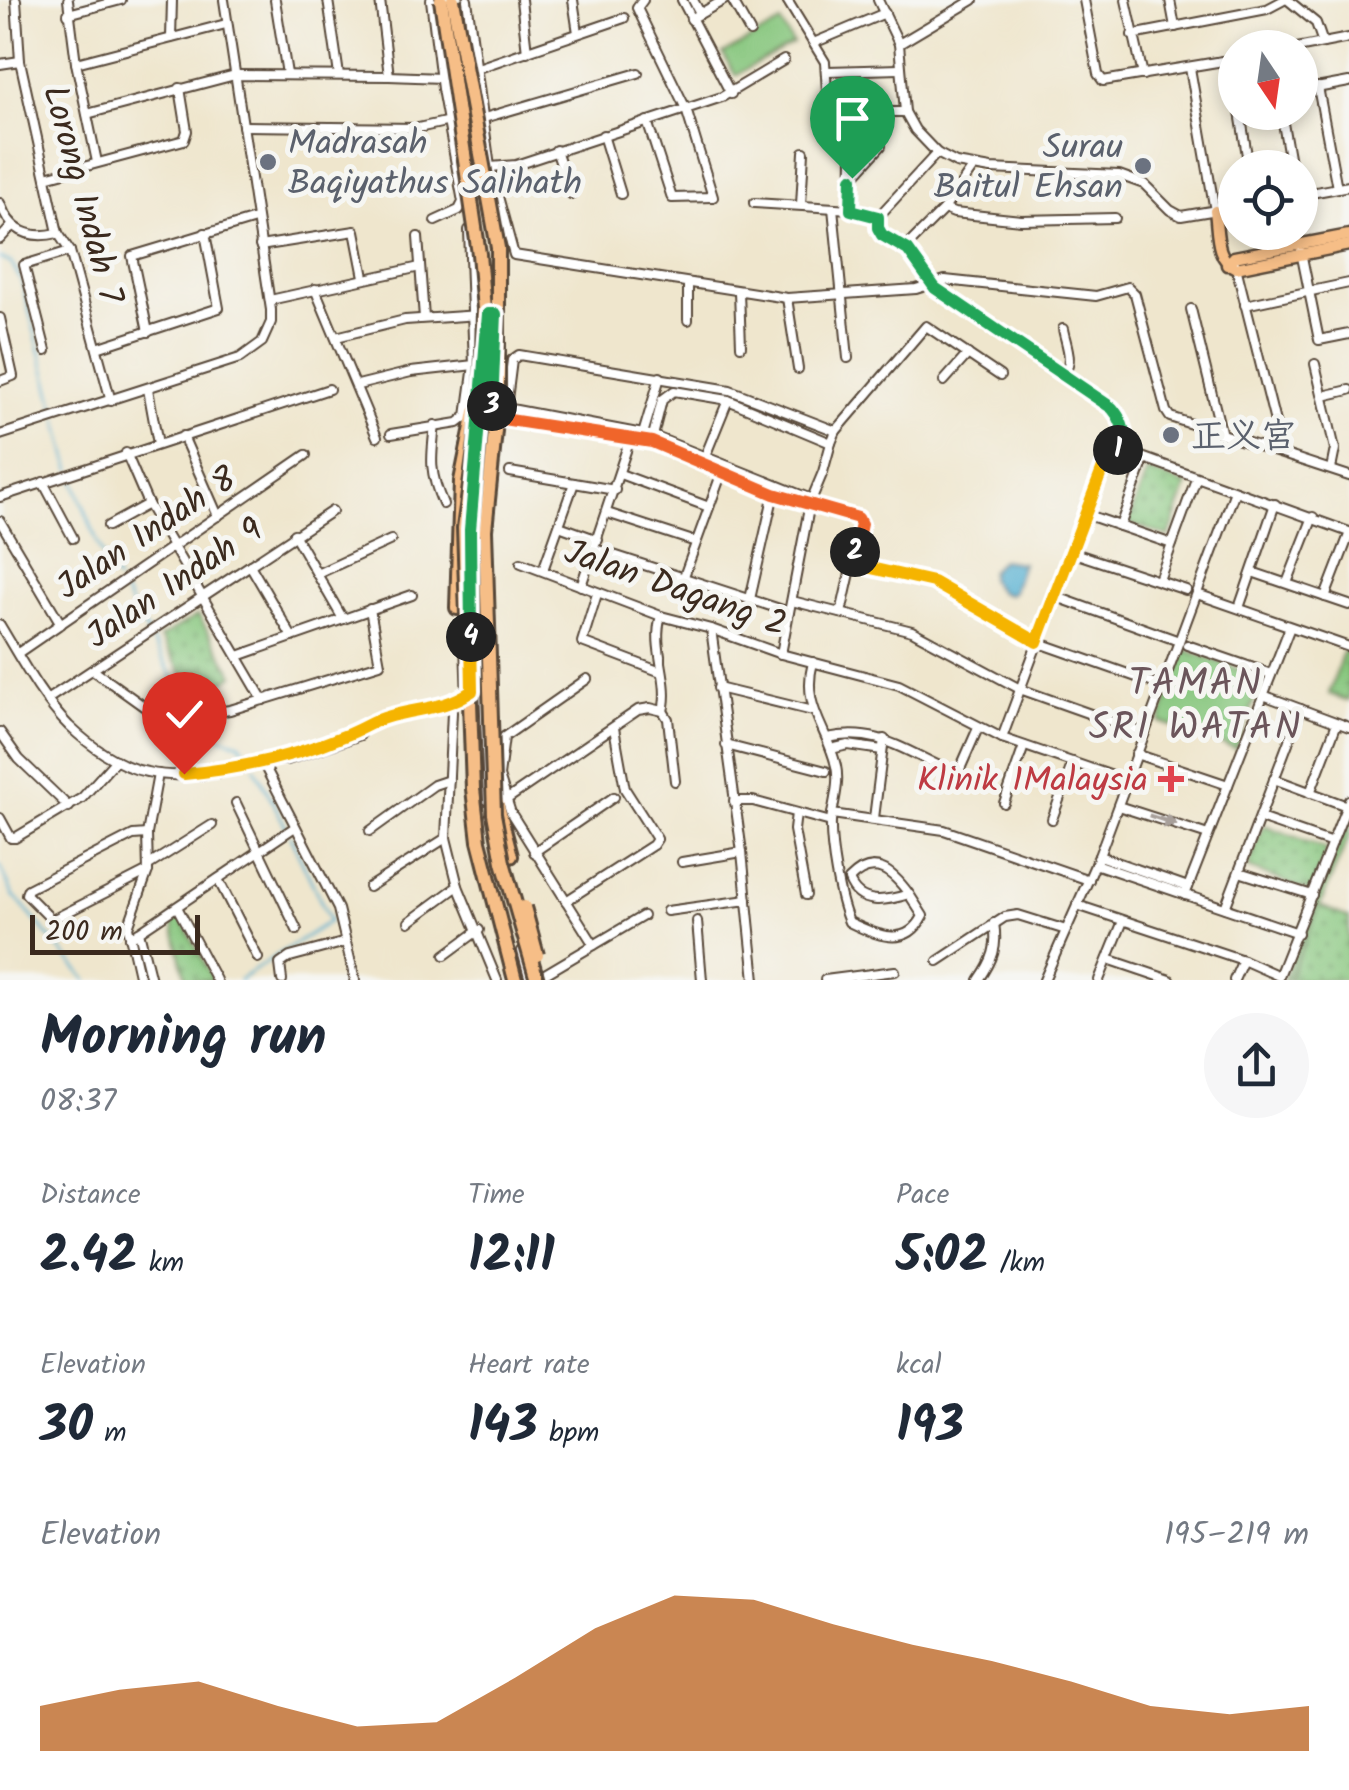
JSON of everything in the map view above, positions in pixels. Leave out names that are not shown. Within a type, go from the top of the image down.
[{"type":"highway","points":[[443,0],[484,309],[482,401],[464,528],[473,789],[479,842],[518,980]]},
{"type":"highway","points":[[454,0],[498,248],[498,400],[485,530],[494,814],[503,862],[539,979]]},
{"type":"highway","points":[[473,789],[462,743],[457,608],[462,481],[480,362]]},
{"type":"highway","points":[[467,454],[465,495],[470,530]]},
{"type":"highway","points":[[484,746],[535,944],[539,979]]},
{"type":"main road","points":[[1214,211],[1221,256],[1232,263],[1300,250]]},
{"type":"main road","points":[[1318,244],[1349,235]]},
{"type":"main road","points":[[1318,248],[1349,244]]},
{"type":"street","name":"Lorong Indah 7","points":[[16,0],[20,61],[58,233],[70,251],[111,401]]},
{"type":"street","points":[[68,0],[76,63],[97,162]]},
{"type":"street","points":[[68,14],[122,0]]},
{"type":"street","points":[[171,38],[172,0]]},
{"type":"street","points":[[0,435],[254,351],[270,322],[270,300],[224,0]]},
{"type":"street","points":[[276,0],[287,74]]},
{"type":"street","points":[[328,0],[338,75]]},
{"type":"street","points":[[380,0],[390,76]]},
{"type":"street","points":[[431,0],[464,202],[458,210],[436,222]]},
{"type":"street","points":[[443,0],[492,245],[492,409],[480,530],[488,805],[498,863],[525,960],[539,979]]},
{"type":"street","points":[[390,434],[464,421],[492,314],[456,85],[459,71],[454,0]]},
{"type":"street","points":[[468,0],[490,166],[514,255],[788,298],[916,288],[945,280],[1096,296],[1128,287],[1133,289],[1166,411],[1176,419],[1274,448],[1349,476]]},
{"type":"street","points":[[520,0],[527,52]]},
{"type":"street","points":[[573,0],[578,33]]},
{"type":"street","points":[[629,0],[640,4],[686,109],[714,194],[710,198],[675,199],[670,194],[647,121]]},
{"type":"street","points":[[682,0],[732,94]]},
{"type":"street","points":[[693,0],[700,14]]},
{"type":"street","points":[[691,19],[724,0]]},
{"type":"street","points":[[732,0],[750,32]]},
{"type":"street","points":[[800,0],[788,2],[816,42],[828,71],[828,105],[832,112],[905,112]]},
{"type":"street","points":[[899,44],[973,0]]},
{"type":"street","points":[[1084,0],[1101,79],[1107,82],[1218,63]]},
{"type":"street","points":[[1126,0],[1143,75]]},
{"type":"street","points":[[1170,0],[1174,27]]},
{"type":"street","points":[[1132,35],[1267,9],[1286,0],[1316,23],[1323,43]]},
{"type":"street","points":[[816,42],[883,4],[899,44],[905,112],[915,130],[937,153],[956,163],[974,166],[1120,174],[1144,184],[1180,216],[1218,210]]},
{"type":"street","points":[[442,78],[624,18]]},
{"type":"street","points":[[76,63],[226,24]]},
{"type":"street","points":[[1318,44],[1349,38]]},
{"type":"street","points":[[490,166],[507,166],[732,94],[784,60]]},
{"type":"street","points":[[0,64],[20,61]]},
{"type":"street","points":[[1190,68],[1214,211]]},
{"type":"street","points":[[828,71],[900,69]]},
{"type":"street","points":[[484,118],[638,73]]},
{"type":"street","points":[[87,114],[236,76],[442,78],[456,85]]},
{"type":"street","points":[[1337,188],[1318,87],[1349,82]]},
{"type":"street","points":[[46,177],[184,140],[187,131],[180,88]]},
{"type":"street","points":[[243,126],[418,128],[450,121]]},
{"type":"street","points":[[603,135],[620,194]]},
{"type":"street","points":[[852,178],[880,146]]},
{"type":"street","points":[[556,150],[571,194]]},
{"type":"street","points":[[801,205],[804,152]]},
{"type":"street","points":[[937,153],[878,217],[882,235],[904,248],[930,284],[1118,414],[1125,451]]},
{"type":"street","points":[[851,210],[852,156]]},
{"type":"street","points":[[507,166],[513,186]]},
{"type":"street","points":[[904,248],[944,209],[974,166]]},
{"type":"street","points":[[1318,192],[1349,186]]},
{"type":"street","points":[[0,203],[6,223],[0,239]]},
{"type":"street","points":[[754,203],[851,210],[878,217]]},
{"type":"street","points":[[833,208],[848,358]]},
{"type":"street","points":[[944,209],[1021,220],[1115,218]]},
{"type":"street","name":"Lorong Indah 7","points":[[148,332],[132,256],[255,219]]},
{"type":"street","points":[[6,223],[34,235],[58,233]]},
{"type":"street","points":[[469,230],[480,362],[470,530],[473,722],[482,824],[518,980]]},
{"type":"street","points":[[260,246],[355,231],[364,277]]},
{"type":"street","points":[[97,348],[219,308],[205,233]]},
{"type":"street","points":[[418,237],[424,318]]},
{"type":"street","points":[[1300,250],[1319,340],[1349,334]]},
{"type":"street","points":[[46,351],[24,265],[70,251]]},
{"type":"street","points":[[1232,263],[1276,430],[1274,448]]},
{"type":"street","points":[[270,300],[420,267]]},
{"type":"street","points":[[1245,305],[1349,283]]},
{"type":"street","points":[[688,284],[688,320]]},
{"type":"street","points":[[316,289],[377,437]]},
{"type":"street","points":[[739,292],[741,346]]},
{"type":"street","points":[[788,298],[798,369]]},
{"type":"street","points":[[1191,308],[1221,432]]},
{"type":"street","points":[[336,337],[390,322],[492,314]]},
{"type":"street","points":[[0,381],[12,376],[1,325]]},
{"type":"street","points":[[781,654],[810,501],[836,431],[926,326],[1000,376]]},
{"type":"street","points":[[1063,329],[1070,358],[1064,374]]},
{"type":"street","points":[[836,431],[730,390],[519,354],[512,360],[506,408],[648,435],[861,520],[841,613]]},
{"type":"street","points":[[944,382],[968,354]]},
{"type":"street","points":[[358,385],[480,362]]},
{"type":"street","points":[[1315,364],[1334,449],[1331,469]]},
{"type":"street","points":[[648,435],[660,377]]},
{"type":"street","points":[[148,389],[158,444]]},
{"type":"street","points":[[0,497],[329,390]]},
{"type":"street","points":[[648,435],[662,400],[674,390],[728,400],[831,443]]},
{"type":"street","points":[[1323,396],[1349,390]]},
{"type":"street","points":[[704,459],[728,400]]},
{"type":"street","points":[[492,409],[503,419],[652,442],[704,459],[722,472],[774,494],[810,501]]},
{"type":"street","points":[[491,425],[503,419]]},
{"type":"street","points":[[435,426],[431,477],[443,504]]},
{"type":"street","points":[[183,436],[218,516]]},
{"type":"street","points":[[581,586],[630,439]]},
{"type":"street","points":[[1002,738],[1107,457],[1118,450],[1349,533],[1324,597]]},
{"type":"street","points":[[126,453],[148,504],[263,700]]},
{"type":"street","name":"Jalan Indah 8","points":[[18,653],[306,455]]},
{"type":"street","points":[[1120,526],[1144,460]]},
{"type":"street","points":[[510,472],[615,490]]},
{"type":"street","points":[[683,579],[722,472]]},
{"type":"street","points":[[620,474],[708,506]]},
{"type":"street","points":[[1159,580],[1196,479]]},
{"type":"street","points":[[43,482],[73,538]]},
{"type":"street","points":[[543,570],[574,483]]},
{"type":"street","points":[[1056,980],[1045,978],[1089,880],[1162,686],[1183,643],[1235,491]]},
{"type":"street","points":[[750,599],[774,494]]},
{"type":"street","points":[[108,526],[148,504]]},
{"type":"street","points":[[1239,608],[1276,504]]},
{"type":"street","name":"Jalan Indah 9","points":[[48,699],[332,511]]},
{"type":"street","points":[[607,513],[696,542]]},
{"type":"street","points":[[1085,514],[1172,544]]},
{"type":"street","points":[[1287,583],[1313,517]]},
{"type":"street","points":[[0,521],[60,624]]},
{"type":"street","points":[[559,526],[683,579],[789,612]]},
{"type":"street","points":[[294,534],[343,619]]},
{"type":"street","points":[[317,574],[391,540]]},
{"type":"street","points":[[1071,552],[1186,590]]},
{"type":"street","name":"Jalan Dagang 2","points":[[521,563],[661,616],[781,654],[899,685],[978,728],[1127,781]]},
{"type":"street","points":[[853,564],[933,582],[1037,642],[1162,686]]},
{"type":"street","points":[[250,565],[292,638]]},
{"type":"street","points":[[1252,572],[1349,605]]},
{"type":"street","points":[[597,594],[582,642],[662,672]]},
{"type":"street","points":[[1197,594],[1349,646]]},
{"type":"street","points":[[238,656],[412,595]]},
{"type":"street","points":[[1054,596],[1271,674]]},
{"type":"street","points":[[792,601],[912,631],[1020,690],[1144,733]]},
{"type":"street","points":[[93,670],[146,708],[165,714],[212,714],[380,664],[370,609]]},
{"type":"street","points":[[661,616],[656,633],[675,781]]},
{"type":"street","points":[[0,625],[67,724],[116,760],[158,774],[219,771],[266,761],[346,736],[384,718],[449,705],[472,691]]},
{"type":"street","points":[[1186,891],[1290,627]]},
{"type":"street","points":[[711,629],[742,852],[755,980]]},
{"type":"street","points":[[813,662],[808,685],[813,711],[828,738],[838,771],[832,818],[849,922],[888,938],[908,933],[922,916],[909,894],[894,873],[869,868],[852,875],[849,880],[858,894],[871,900],[884,902],[909,894]]},
{"type":"street","points":[[586,679],[504,737],[499,776],[506,800],[534,852],[594,945]]},
{"type":"street","points":[[718,688],[813,711]]},
{"type":"street","points":[[1263,695],[1349,727]]},
{"type":"street","points":[[506,800],[638,710],[650,708],[665,715]]},
{"type":"street","points":[[1226,908],[1301,709]]},
{"type":"street","points":[[266,761],[278,762],[350,740],[398,718],[452,712],[473,722]]},
{"type":"street","points":[[452,712],[446,838],[458,886],[496,979]]},
{"type":"street","points":[[1310,793],[1337,722]]},
{"type":"street","points":[[566,901],[651,846],[657,838],[625,790],[614,728]]},
{"type":"street","points":[[828,738],[852,732],[958,772],[978,728]]},
{"type":"street","points":[[0,732],[19,759],[69,807]]},
{"type":"street","points":[[831,749],[883,744]]},
{"type":"street","points":[[874,818],[883,744]]},
{"type":"street","points":[[726,745],[826,771]]},
{"type":"street","points":[[1004,803],[1024,746]]},
{"type":"street","points":[[1136,754],[1228,785]]},
{"type":"street","points":[[0,818],[11,838],[16,838],[69,807],[93,788],[116,760]]},
{"type":"street","points":[[266,761],[295,828],[338,909],[355,980]]},
{"type":"street","points":[[1052,818],[1073,762]]},
{"type":"street","points":[[140,980],[130,922],[149,868],[147,834],[158,774]]},
{"type":"street","points":[[1077,906],[1243,960],[1278,978],[1348,803],[1274,779]]},
{"type":"street","points":[[370,832],[434,785],[449,780]]},
{"type":"street","points":[[534,852],[614,797]]},
{"type":"street","points":[[734,801],[753,801],[832,818],[874,818],[944,830],[1089,880]]},
{"type":"street","points":[[236,803],[297,930]]},
{"type":"street","points":[[1118,806],[1208,835]]},
{"type":"street","points":[[796,813],[794,830],[806,895]]},
{"type":"street","points":[[1260,818],[1332,843]]},
{"type":"street","points":[[147,834],[133,835],[26,891],[52,920],[149,868],[212,824]]},
{"type":"street","points":[[130,938],[295,828]]},
{"type":"street","points":[[369,887],[446,838]]},
{"type":"street","points":[[682,862],[742,852]]},
{"type":"street","points":[[1097,860],[1298,933]]},
{"type":"street","points":[[1239,872],[1312,895]]},
{"type":"street","points":[[218,879],[258,958]]},
{"type":"street","points":[[408,922],[458,886]]},
{"type":"street","points":[[666,911],[747,900]]},
{"type":"street","points":[[177,906],[216,980]]},
{"type":"street","points":[[539,979],[643,916]]},
{"type":"street","points":[[938,961],[994,923],[1018,916],[1066,930]]},
{"type":"street","points":[[697,921],[702,980]]},
{"type":"street","points":[[1099,980],[1124,921]]},
{"type":"street","points":[[979,980],[998,944],[994,923]]},
{"type":"street","points":[[446,955],[478,930]]},
{"type":"street","points":[[140,932],[151,980]]},
{"type":"street","points":[[282,980],[280,964],[290,957],[346,942]]},
{"type":"street","points":[[1108,959],[1170,980]]},
{"type":"street","points":[[525,960],[539,979]]},
{"type":"street","points":[[1234,980],[1243,960]]},
{"type":"street","points":[[825,980],[895,971]]},
{"type":"green space","points":[[781,23],[793,44],[735,75],[723,54]]},
{"type":"green space","points":[[1147,471],[1187,485],[1169,537],[1128,523]]},
{"type":"green space","points":[[198,615],[234,675],[197,697],[160,638]]},
{"type":"green space","points":[[1186,650],[1262,678],[1236,749],[1160,722]]},
{"type":"green space","points":[[1343,651],[1349,653],[1349,701],[1329,694]]},
{"type":"green space","points":[[1349,819],[1349,837],[1288,980],[1283,980]]},
{"type":"green space","points":[[1264,825],[1327,849],[1311,892],[1248,868]]},
{"type":"green space","points":[[1320,906],[1349,918],[1349,980],[1288,980]]},
{"type":"green space","points":[[179,914],[213,980],[186,980],[171,917]]},
{"type":"water","points":[[1001,560],[1022,563],[1008,595],[999,592],[990,580],[990,572]]},
{"type":"waterway","points":[[0,258],[11,263],[21,280],[56,412]]},
{"type":"waterway","points":[[58,420],[71,470]]},
{"type":"waterway","points":[[73,478],[101,552],[117,580]]},
{"type":"waterway","points":[[121,587],[175,681],[209,708]]},
{"type":"waterway","points":[[197,717],[209,731],[240,743],[250,760]]},
{"type":"waterway","points":[[255,768],[287,829]]},
{"type":"waterway","points":[[239,980],[330,921],[290,836]]},
{"type":"waterway","points":[[0,866],[13,895],[87,980]]},
{"type":"place","name":"Madrasah Baqiyathus Salihath","points":[[268,162]]},
{"type":"place","name":"Surau Baitul Ehsan","points":[[1143,166]]},
{"type":"place","name":"正义宫","points":[[1171,435]]},
{"type":"place","name":"Klinik 1Malaysia","points":[[1171,779]]},
{"type":"district","name":"TAMAN SRI WATAN","points":[[1196,704]]},
{"type":"route","points":[[184,774],[269,760],[346,736],[396,714],[449,705],[472,691],[470,530],[488,314],[496,314],[492,409],[496,415],[652,442],[774,494],[858,518],[861,524],[853,564],[933,582],[1037,642],[1107,457],[1118,450],[1125,451],[1122,422],[1101,399],[930,284],[908,250],[882,235],[878,217],[851,210],[852,178]]}]
